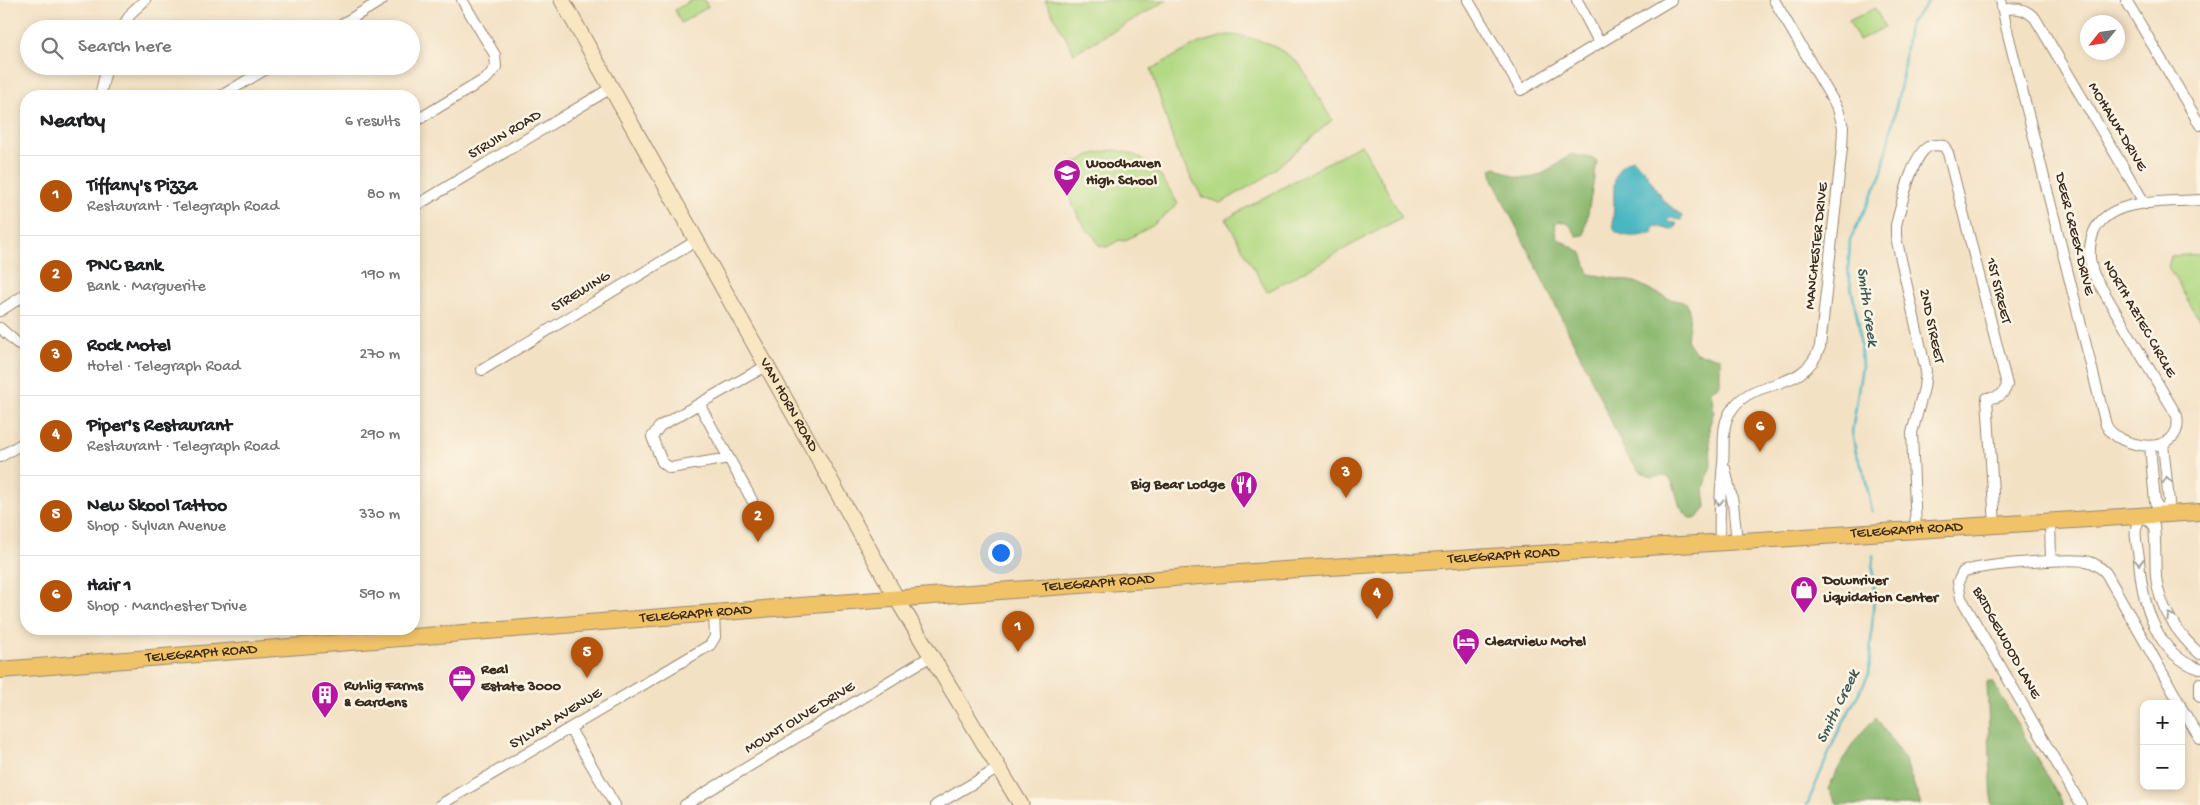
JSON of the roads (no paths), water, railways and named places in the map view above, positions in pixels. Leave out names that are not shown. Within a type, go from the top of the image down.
[{"type":"main road","name":"VAN HORN ROAD","points":[[562,0],[897,599],[1021,805]]},
{"type":"main road","name":"TELEGRAPH ROAD","points":[[0,670],[1254,572],[2200,512]]},
{"type":"street","points":[[127,20],[132,12],[145,0]]},
{"type":"street","points":[[349,20],[382,0]]},
{"type":"street","points":[[420,118],[487,78],[496,67],[495,55],[462,0]]},
{"type":"street","points":[[1468,0],[1521,90],[1671,0]]},
{"type":"street","points":[[1577,0],[1599,42]]},
{"type":"street","name":"MANCHESTER DRIVE","points":[[1720,543],[1719,490],[1723,462],[1724,432],[1732,408],[1749,394],[1790,380],[1803,372],[1817,355],[1822,339],[1843,127],[1838,108],[1774,0]]},
{"type":"street","points":[[2126,0],[2200,125]]},
{"type":"street","name":"MOHAWK DRIVE","points":[[2002,5],[2020,8],[2034,18],[2145,204]]},
{"type":"street","name":"DEER CREEK DRIVE","points":[[2002,5],[2106,425],[2112,434],[2121,439],[2150,446],[2163,444]]},
{"type":"street","points":[[101,90],[105,75]]},
{"type":"street","points":[[231,90],[256,75]]},
{"type":"street","name":"STRUIN ROAD","points":[[420,203],[611,88]]},
{"type":"street","name":"1ST STREET","points":[[1898,217],[1919,157],[1928,147],[1937,144],[1944,146],[1948,154],[2007,385],[2004,394],[1998,398],[1987,398],[1996,525]]},
{"type":"street","name":"NORTH AZTEC CIRCLE","points":[[2163,444],[2172,438],[2176,432],[2177,416],[2094,275],[2089,256],[2093,233],[2105,216],[2122,207],[2200,200]]},
{"type":"street","name":"2ND STREET","points":[[1898,217],[1896,237],[1926,371],[1924,388],[1912,433],[1916,530]]},
{"type":"street","name":"STREWING","points":[[482,370],[696,241]]},
{"type":"street","points":[[0,311],[20,298]]},
{"type":"street","points":[[0,328],[20,345]]},
{"type":"street","points":[[729,458],[673,468],[666,466],[662,462],[652,437],[656,429],[766,366]]},
{"type":"street","points":[[699,404],[752,500]]},
{"type":"street","points":[[2150,446],[2155,502],[2163,514],[2169,502],[2163,444]]},
{"type":"street","points":[[0,457],[20,445]]},
{"type":"street","name":"MANCHESTER DRIVE","points":[[1723,462],[1733,503],[1737,542]]},
{"type":"street","points":[[2200,654],[2188,644],[2163,604],[2156,578],[2154,526],[2142,515],[2136,529],[2140,581],[2152,623],[2162,638],[2187,665],[2200,669]]},
{"type":"street","points":[[2050,522],[2052,560]]},
{"type":"street","name":"BRIDGEWOOD LANE","points":[[2081,805],[1961,598],[1958,587],[1959,577],[1968,569],[2052,560],[2083,560],[2097,565],[2102,569],[2177,700]]},
{"type":"street","points":[[2140,581],[2156,578]]},
{"type":"street","name":"SYLVAN AVENUE","points":[[440,805],[710,645],[714,637],[714,613]]},
{"type":"street","name":"MOUNT OLIVE DRIVE","points":[[685,805],[931,656]]},
{"type":"street","points":[[2200,683],[2200,697]]},
{"type":"street","name":"BRIDGEWOOD LANE","points":[[2185,714],[2200,740]]},
{"type":"street","points":[[570,729],[615,805]]},
{"type":"street","points":[[936,805],[998,768]]},
{"type":"water","points":[[1632,159],[1644,170],[1663,200],[1682,216],[1681,220],[1669,218],[1668,222],[1676,223],[1677,226],[1671,230],[1656,226],[1652,230],[1654,233],[1634,236],[1619,234],[1615,231],[1613,219],[1615,179],[1620,167]]},
{"type":"waterway","name":"Smith Creek","points":[[1872,511],[1864,472],[1856,453],[1852,432],[1862,366],[1859,326],[1848,271],[1850,240],[1881,176],[1902,79],[1909,24],[1930,0]]},
{"type":"waterway","name":"Smith Creek","points":[[1807,805],[1837,734],[1869,674],[1874,595],[1873,555]]},
{"type":"place","name":"Woodhaven High School","points":[[1067,197]]},
{"type":"place","name":"Hair 1","points":[[1760,452]]},
{"type":"place","name":"Rock Motel","points":[[1346,498]]},
{"type":"place","name":"Big Bear Lodge","points":[[1244,509]]},
{"type":"place","name":"PNC Bank","points":[[758,542]]},
{"type":"place","name":"Downriver Liquidation Center","points":[[1804,614]]},
{"type":"place","name":"Piper's Restaurant","points":[[1377,619]]},
{"type":"place","name":"Tiffany's Pizza","points":[[1018,652]]},
{"type":"place","name":"Clearview Motel","points":[[1466,666]]},
{"type":"place","name":"New Skool Tattoo","points":[[587,678]]},
{"type":"place","name":"Real Estate 3000","points":[[462,703]]},
{"type":"place","name":"Ruhlig Farms & Gardens","points":[[325,719]]}]
